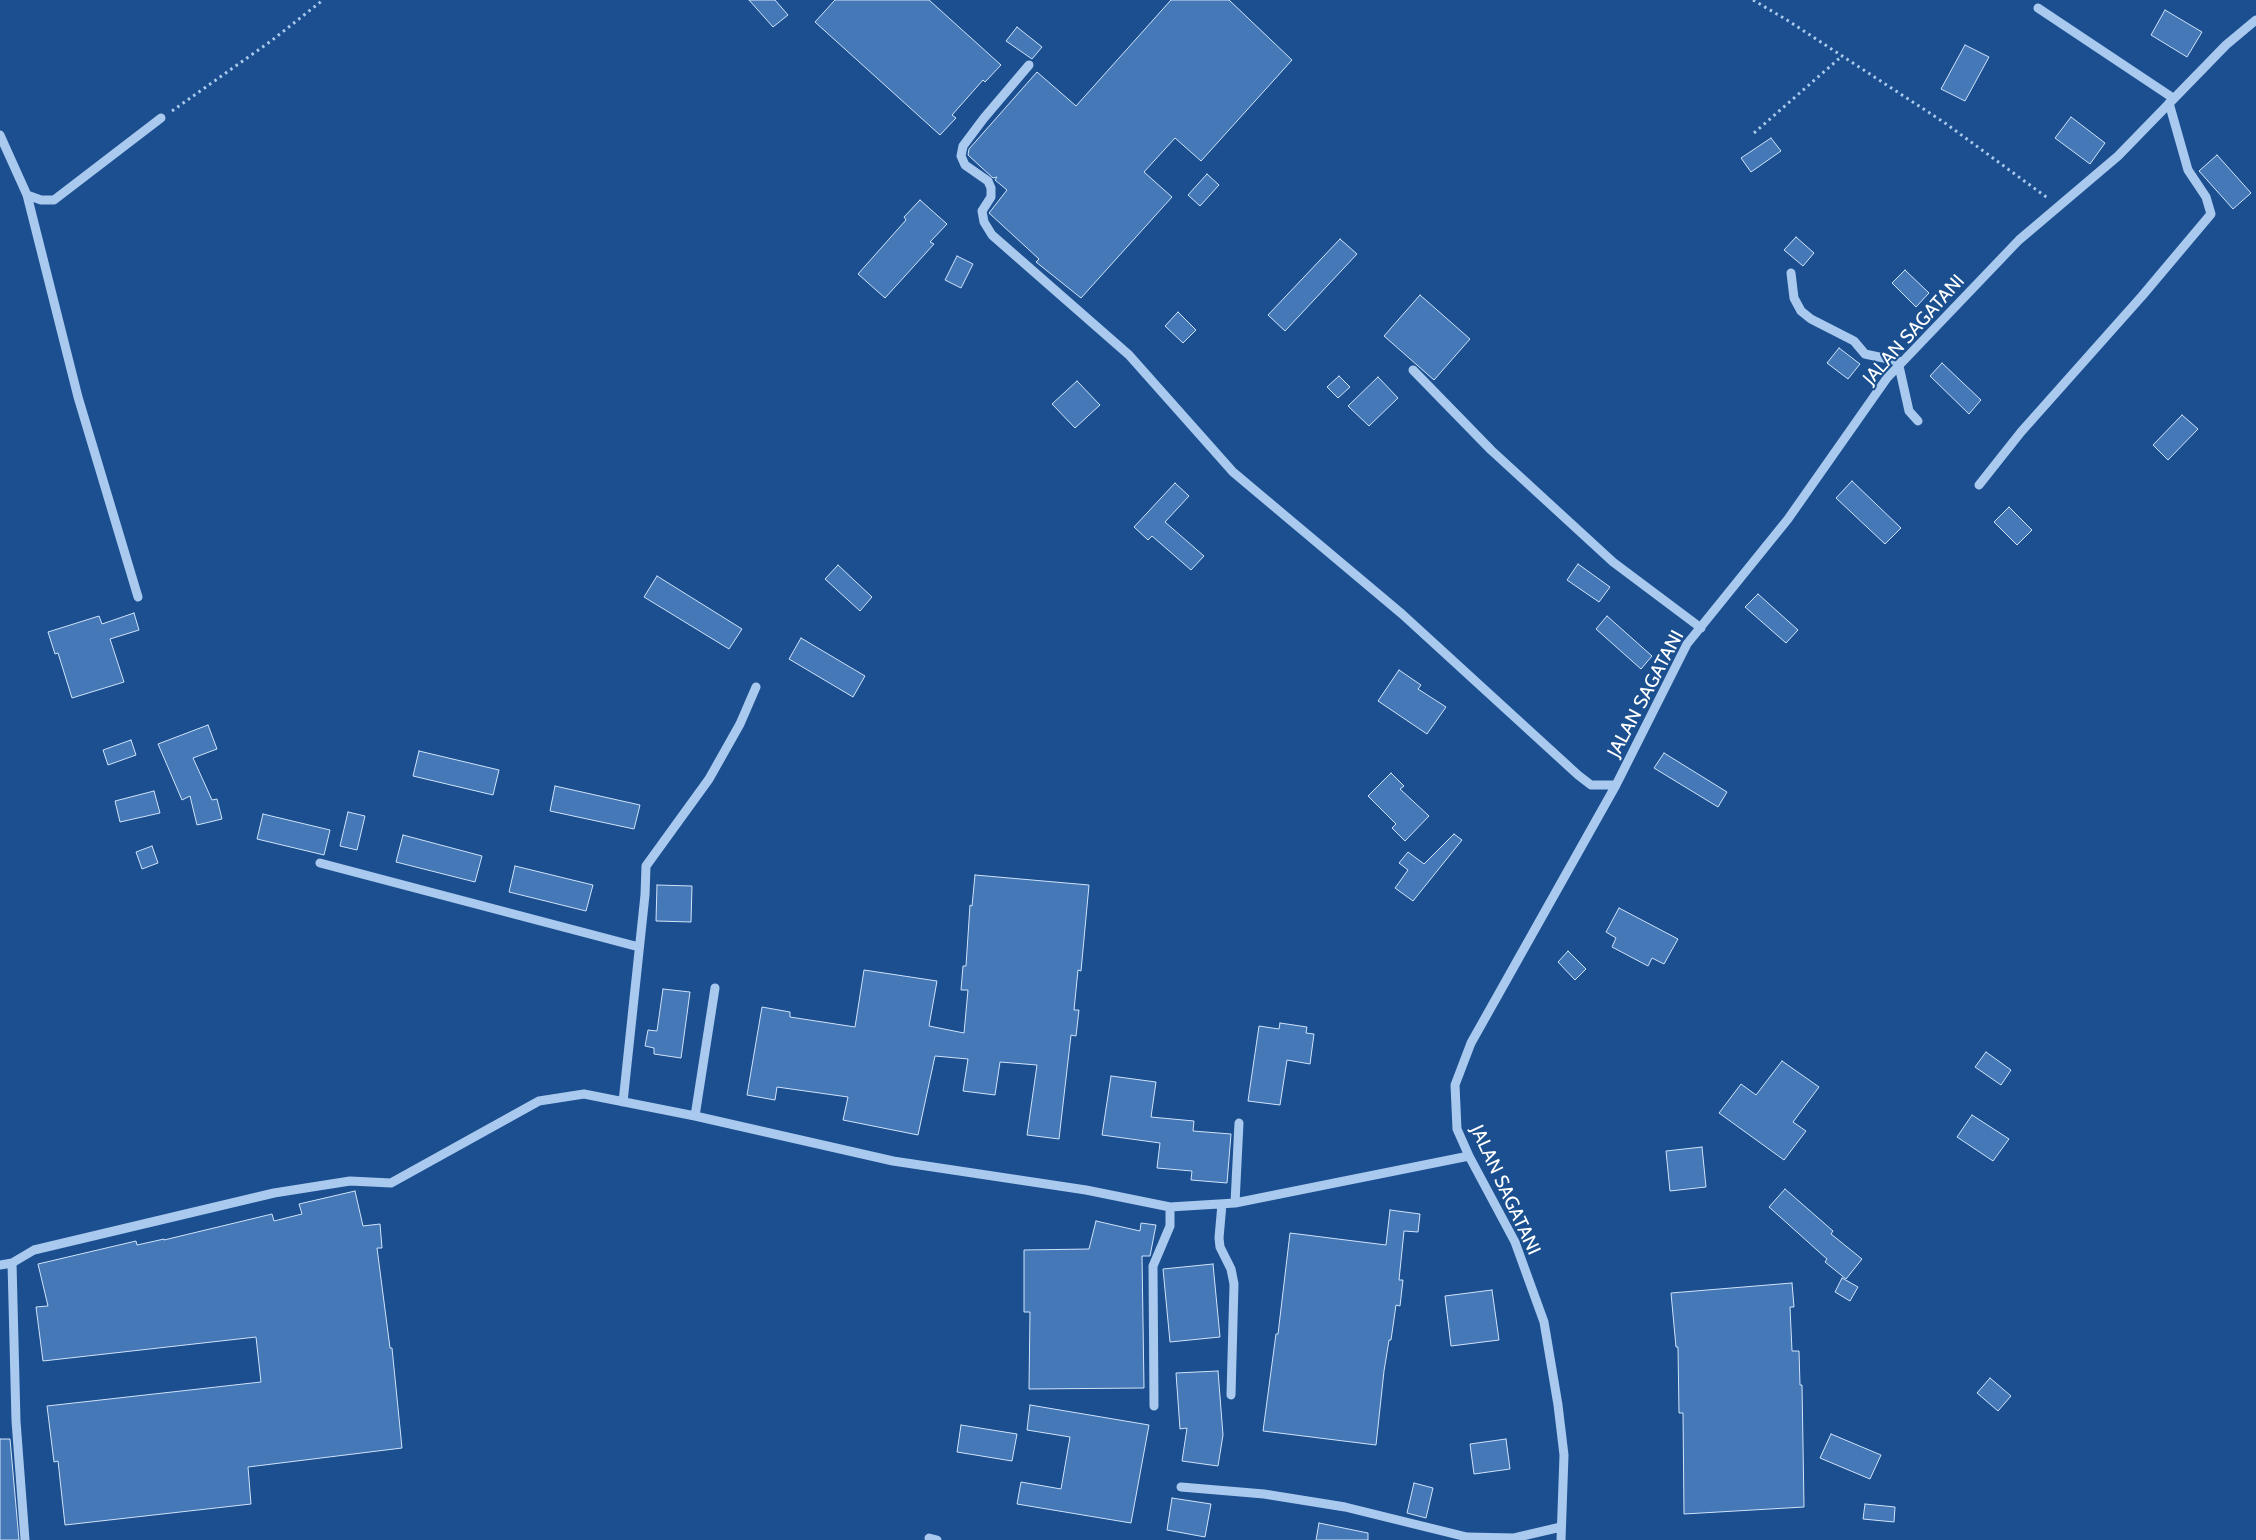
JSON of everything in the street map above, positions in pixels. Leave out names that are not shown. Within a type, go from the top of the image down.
[{"type":"street","points":[[1979,485],[2021,432],[2142,296],[2211,214],[2206,197],[2188,170],[2171,100],[2038,8]]},
{"type":"street","name":"JALAN SAGATANI","points":[[1561,1540],[1564,1455],[1558,1405],[1544,1322],[1515,1242],[1469,1156],[1457,1128],[1455,1085],[1471,1043],[1616,785],[1687,644],[1788,519],[1887,378],[2019,240],[2118,156],[2226,45],[2256,20]]},
{"type":"street","points":[[1029,65],[963,146],[961,156],[966,165],[988,181],[991,188],[991,197],[982,211],[984,222],[992,235],[1129,355],[1233,472],[1402,614],[1578,775],[1591,785],[1616,785]]},
{"type":"street","points":[[27,194],[41,200],[54,200],[161,118]]},
{"type":"street","points":[[0,135],[27,194],[78,397],[138,597]]},
{"type":"street","points":[[1791,273],[1794,298],[1801,311],[1811,319],[1854,341],[1865,354],[1901,364],[1909,411],[1918,421]]},
{"type":"street","points":[[1412,370],[1491,450],[1613,562],[1701,628]]},
{"type":"street","points":[[623,1102],[646,866],[709,779],[740,724],[756,687]]},
{"type":"street","points":[[320,863],[639,947]]},
{"type":"street","points":[[695,1116],[715,988]]},
{"type":"street","points":[[0,1264],[12,1263],[34,1250],[274,1194],[350,1181],[391,1183],[539,1101],[584,1094],[695,1116],[893,1161],[1086,1190],[1170,1208],[1235,1203],[1469,1156]]},
{"type":"street","points":[[1235,1203],[1239,1124]]},
{"type":"street","points":[[1222,1204],[1220,1247],[1232,1269],[1234,1284],[1231,1395]]},
{"type":"street","points":[[1154,1406],[1153,1266],[1170,1226],[1170,1208]]},
{"type":"street","points":[[12,1263],[16,1421],[25,1540]]},
{"type":"street","points":[[1181,1488],[1264,1494],[1346,1507],[1467,1537],[1514,1538],[1561,1527]]},
{"type":"path","points":[[161,118],[271,41],[322,0]]},
{"type":"path","points":[[1753,0],[1944,123],[2058,205]]},
{"type":"path","points":[[1754,133],[1842,56]]},
{"type":"building","points":[[749,0],[775,0],[788,15],[773,27]]},
{"type":"building","points":[[835,0],[929,0],[1001,65],[985,82],[983,80],[952,115],[956,118],[940,135],[815,22]]},
{"type":"building","points":[[1171,0],[1229,0],[1292,60],[1201,161],[1175,138],[1144,172],[1172,197],[1081,298],[1036,262],[1039,259],[989,213],[1007,190],[995,180],[997,177],[993,178],[968,155],[969,149],[1037,72],[1076,106]]},
{"type":"building","points":[[2165,10],[2202,32],[2187,57],[2151,35]]},
{"type":"building","points":[[1017,27],[1042,47],[1032,59],[1006,41]]},
{"type":"building","points":[[1965,45],[1989,57],[1965,101],[1941,89]]},
{"type":"building","points":[[2071,117],[2105,143],[2090,164],[2055,138]]},
{"type":"building","points":[[1771,138],[1781,151],[1751,172],[1741,158]]},
{"type":"building","points":[[2217,155],[2251,193],[2233,209],[2199,171]]},
{"type":"building","points":[[1207,174],[1219,185],[1200,206],[1188,195]]},
{"type":"building","points":[[920,200],[947,224],[930,242],[934,244],[885,298],[858,274],[906,220],[904,217]]},
{"type":"building","points":[[1796,237],[1814,253],[1803,266],[1784,250]]},
{"type":"building","points":[[1340,239],[1357,254],[1285,331],[1268,315]]},
{"type":"building","points":[[957,256],[973,264],[961,288],[945,280]]},
{"type":"building","points":[[1905,270],[1929,293],[1916,307],[1892,283]]},
{"type":"building","points":[[1420,295],[1470,339],[1434,380],[1384,336]]},
{"type":"building","points":[[1178,312],[1196,330],[1183,343],[1165,326]]},
{"type":"building","points":[[1839,348],[1860,364],[1848,379],[1827,363]]},
{"type":"building","points":[[1942,363],[1981,400],[1969,414],[1930,376]]},
{"type":"building","points":[[1339,376],[1350,387],[1338,398],[1327,387]]},
{"type":"building","points":[[1378,377],[1398,398],[1369,426],[1348,406]]},
{"type":"building","points":[[1077,381],[1100,405],[1075,428],[1052,404]]},
{"type":"building","points":[[2182,415],[2198,429],[2168,460],[2153,445]]},
{"type":"building","points":[[1852,481],[1901,528],[1885,544],[1836,498]]},
{"type":"building","points":[[1175,483],[1189,496],[1165,522],[1204,556],[1191,570],[1152,536],[1148,540],[1134,527]]},
{"type":"building","points":[[2009,507],[2032,530],[2017,545],[1994,522]]},
{"type":"building","points":[[1578,564],[1610,587],[1599,602],[1567,580]]},
{"type":"building","points":[[838,565],[872,597],[860,611],[825,579]]},
{"type":"building","points":[[657,576],[742,629],[729,649],[644,597]]},
{"type":"building","points":[[1758,594],[1798,630],[1786,643],[1745,607]]},
{"type":"building","points":[[134,613],[139,630],[110,639],[124,682],[72,698],[58,653],[55,654],[48,632],[99,616],[102,624]]},
{"type":"building","points":[[1607,616],[1652,656],[1641,669],[1596,629]]},
{"type":"building","points":[[801,638],[865,676],[853,697],[789,659]]},
{"type":"building","points":[[1399,670],[1421,685],[1418,689],[1446,707],[1427,734],[1378,701]]},
{"type":"building","points":[[208,725],[217,749],[193,758],[212,800],[217,799],[222,819],[197,825],[190,796],[182,800],[158,744]]},
{"type":"building","points":[[131,740],[136,755],[108,765],[103,750]]},
{"type":"building","points":[[419,751],[499,770],[493,795],[413,776]]},
{"type":"building","points":[[1664,753],[1727,792],[1718,807],[1654,768]]},
{"type":"building","points":[[1391,773],[1404,786],[1400,789],[1429,816],[1405,841],[1392,828],[1396,824],[1368,796]]},
{"type":"building","points":[[555,786],[640,805],[634,829],[550,811]]},
{"type":"building","points":[[154,791],[160,813],[120,822],[115,801]]},
{"type":"building","points":[[348,812],[365,816],[357,850],[340,846]]},
{"type":"building","points":[[263,814],[330,830],[324,855],[257,839]]},
{"type":"building","points":[[1454,834],[1462,840],[1413,901],[1395,888],[1408,870],[1399,863],[1408,852],[1424,864]]},
{"type":"building","points":[[403,835],[482,856],[475,882],[396,862]]},
{"type":"building","points":[[152,846],[158,863],[142,869],[136,852]]},
{"type":"building","points":[[515,866],[593,885],[586,911],[509,892]]},
{"type":"building","points":[[975,875],[1089,885],[1081,971],[1078,970],[1074,1010],[1079,1010],[1076,1036],[1071,1035],[1059,1139],[1027,1135],[1037,1065],[1000,1062],[995,1095],[963,1091],[968,1059],[935,1056],[918,1135],[843,1120],[848,1097],[777,1087],[775,1100],[747,1095],[762,1007],[790,1012],[790,1017],[855,1027],[864,970],[937,981],[929,1026],[964,1033],[968,990],[961,990],[963,966],[966,966],[970,905],[972,906]]},
{"type":"building","points":[[657,885],[692,886],[691,922],[656,921]]},
{"type":"building","points":[[1619,908],[1678,939],[1664,964],[1652,958],[1648,966],[1612,947],[1616,938],[1606,932]]},
{"type":"building","points":[[1568,951],[1586,969],[1575,980],[1558,962]]},
{"type":"building","points":[[663,989],[690,992],[681,1058],[654,1054],[654,1048],[645,1046],[648,1030],[657,1031]]},
{"type":"building","points":[[1280,1023],[1307,1027],[1306,1033],[1314,1034],[1310,1064],[1287,1060],[1280,1105],[1248,1101],[1259,1026],[1279,1029]]},
{"type":"building","points":[[1986,1052],[2011,1070],[2001,1085],[1975,1067]]},
{"type":"building","points":[[1782,1061],[1819,1087],[1793,1122],[1806,1131],[1784,1160],[1719,1113],[1741,1084],[1756,1095]]},
{"type":"building","points":[[1111,1076],[1156,1082],[1151,1117],[1194,1121],[1193,1131],[1231,1134],[1227,1183],[1191,1180],[1192,1171],[1157,1168],[1160,1143],[1102,1135]]},
{"type":"building","points":[[1972,1115],[2009,1139],[1993,1161],[1957,1137]]},
{"type":"building","points":[[1702,1147],[1706,1187],[1670,1191],[1666,1151]]},
{"type":"building","points":[[1785,1189],[1833,1231],[1831,1234],[1862,1259],[1846,1279],[1825,1262],[1827,1259],[1769,1207]]},
{"type":"building","points":[[355,1191],[363,1226],[380,1224],[382,1248],[377,1248],[390,1348],[392,1348],[402,1448],[248,1467],[251,1504],[65,1525],[58,1461],[54,1462],[47,1406],[261,1382],[256,1337],[43,1361],[36,1307],[48,1306],[38,1264],[136,1241],[137,1245],[164,1240],[272,1214],[274,1221],[302,1214],[299,1204]]},
{"type":"building","points":[[1390,1210],[1420,1214],[1418,1232],[1404,1231],[1399,1280],[1403,1280],[1400,1306],[1396,1305],[1391,1340],[1389,1340],[1376,1445],[1263,1431],[1276,1334],[1278,1334],[1290,1233],[1386,1245]]},
{"type":"building","points":[[1096,1221],[1140,1231],[1141,1223],[1156,1225],[1150,1256],[1142,1256],[1144,1388],[1029,1389],[1030,1312],[1024,1312],[1024,1250],[1089,1249]]},
{"type":"building","points":[[1213,1264],[1220,1337],[1170,1342],[1163,1269]]},
{"type":"building","points":[[1842,1278],[1858,1287],[1850,1301],[1835,1292]]},
{"type":"building","points":[[1792,1283],[1794,1307],[1790,1307],[1792,1351],[1799,1351],[1800,1385],[1802,1385],[1804,1507],[1684,1514],[1683,1413],[1679,1413],[1678,1347],[1676,1347],[1671,1293]]},
{"type":"building","points":[[1492,1290],[1499,1340],[1451,1346],[1445,1296]]},
{"type":"building","points":[[1218,1371],[1223,1435],[1218,1466],[1182,1461],[1187,1428],[1180,1429],[1176,1373]]},
{"type":"building","points":[[1990,1378],[2011,1396],[1998,1411],[1977,1393]]},
{"type":"building","points":[[1030,1405],[1149,1425],[1131,1523],[1017,1504],[1021,1482],[1061,1489],[1070,1437],[1027,1430]]},
{"type":"building","points":[[961,1425],[1017,1434],[1012,1461],[957,1452]]},
{"type":"building","points":[[1831,1434],[1881,1455],[1870,1479],[1820,1458]]},
{"type":"building","points":[[0,1439],[10,1439],[19,1540],[0,1540]]},
{"type":"building","points":[[1506,1439],[1510,1469],[1474,1474],[1470,1444]]},
{"type":"building","points":[[1414,1483],[1433,1488],[1426,1518],[1407,1513]]},
{"type":"building","points":[[1172,1498],[1211,1504],[1205,1537],[1167,1530]]},
{"type":"building","points":[[1865,1504],[1895,1507],[1894,1522],[1863,1519]]},
{"type":"building","points":[[1319,1523],[1368,1533],[1368,1540],[1316,1540]]}]
